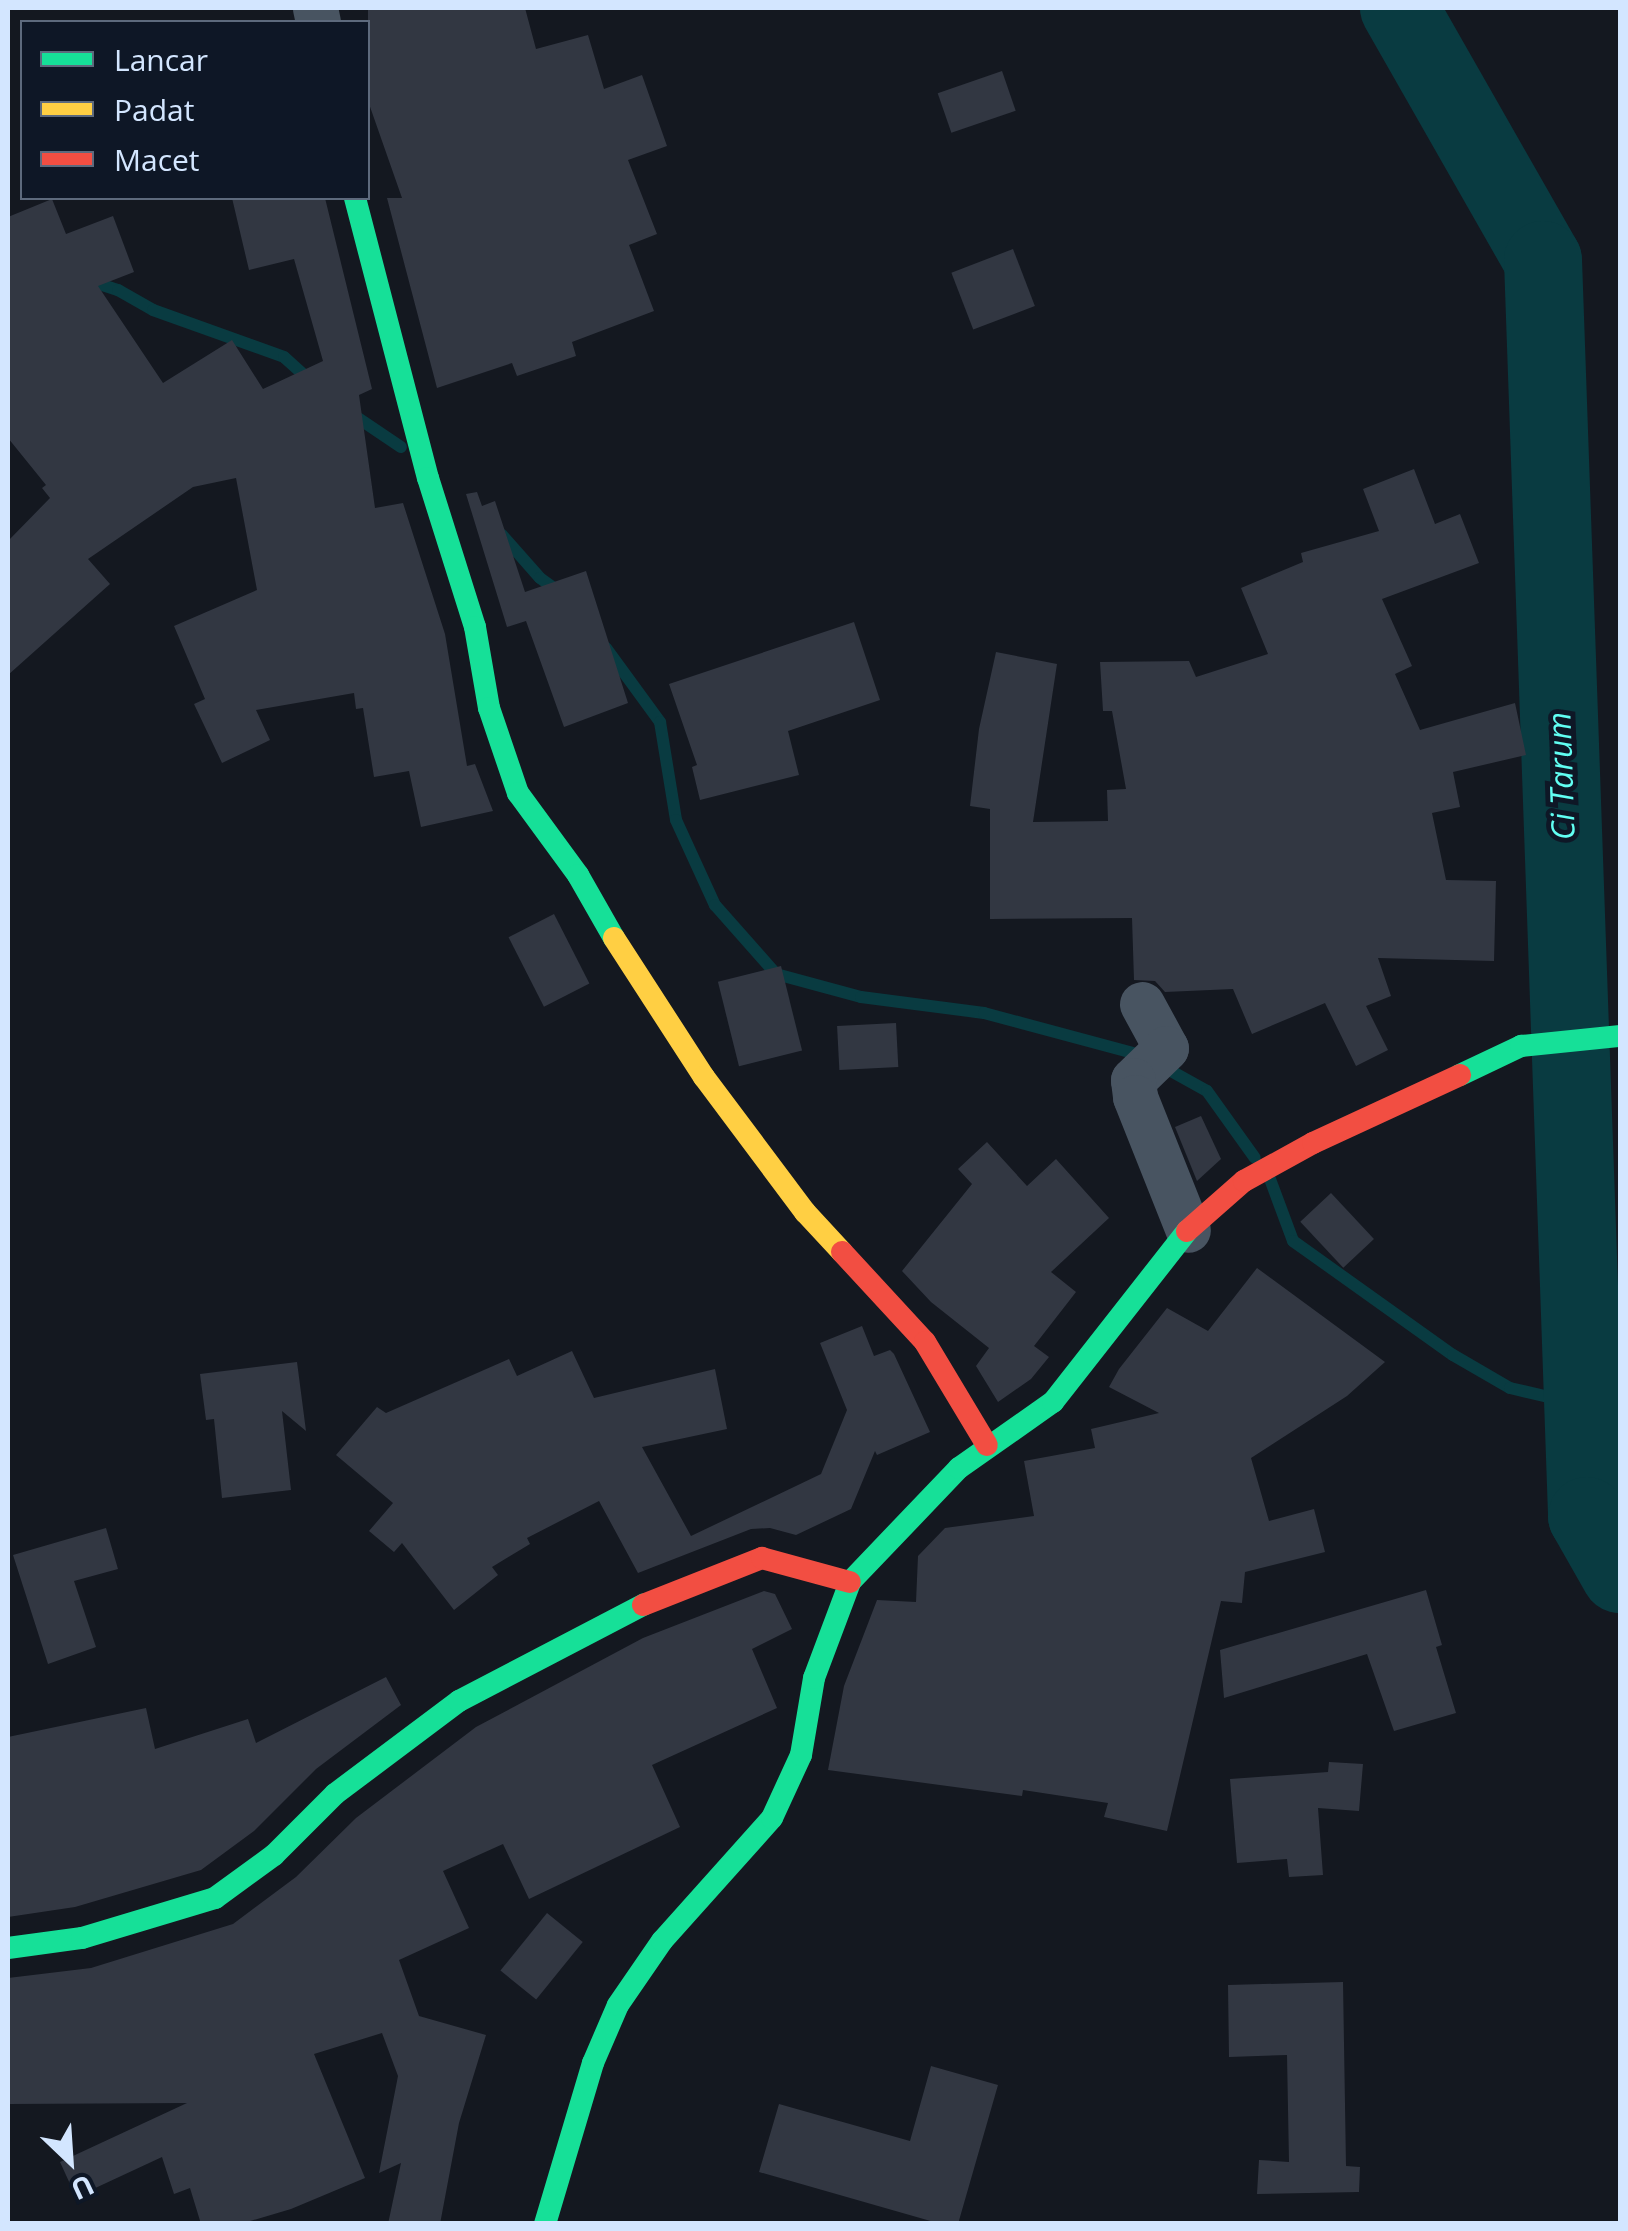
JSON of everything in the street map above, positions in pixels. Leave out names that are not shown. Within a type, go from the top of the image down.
[{"type":"street","points":[[356,200],[428,478],[476,627],[490,708],[518,792],[578,876],[632,971],[704,1077],[805,1212],[925,1342],[986,1446]]},
{"type":"street","points":[[1142,1004],[1166,1048],[1133,1080],[1135,1097],[1188,1230]]},
{"type":"street","points":[[545,2224],[592,2063],[618,2005],[662,1942],[772,1818],[801,1755],[814,1678],[850,1582],[959,1468],[1053,1402],[1188,1230],[1244,1181],[1296,1152],[1521,1046],[1620,1036]]},
{"type":"street","points":[[8,1948],[82,1938],[215,1898],[274,1855],[335,1794],[460,1701],[630,1610],[762,1558],[850,1582]]},
{"type":"building","points":[[368,8],[525,8],[536,49],[588,35],[604,89],[642,75],[667,146],[628,160],[657,234],[629,245],[654,311],[572,342],[576,356],[517,376],[512,363],[437,388],[387,198],[402,198],[370,107]]},
{"type":"building","points":[[1002,71],[1016,111],[951,133],[938,93]]},
{"type":"building","points":[[52,200],[66,234],[113,216],[134,272],[98,286],[163,383],[232,340],[263,389],[323,361],[294,259],[249,270],[232,200],[325,200],[372,389],[359,395],[375,508],[403,503],[445,634],[467,766],[475,764],[493,811],[421,827],[409,771],[374,777],[363,708],[356,709],[354,693],[256,710],[270,740],[222,763],[194,704],[205,699],[174,626],[257,590],[236,478],[193,487],[88,559],[110,584],[8,675],[8,541],[50,498],[42,488],[46,485],[8,438],[8,217]]},
{"type":"building","points":[[1013,249],[1035,306],[973,330],[951,273]]},
{"type":"building","points":[[1414,469],[1435,524],[1460,514],[1479,563],[1382,599],[1412,666],[1395,674],[1420,730],[1515,703],[1526,755],[1453,772],[1460,807],[1432,813],[1446,880],[1496,881],[1494,961],[1378,958],[1391,996],[1366,1006],[1388,1050],[1356,1066],[1325,1003],[1252,1034],[1233,989],[1165,992],[1155,981],[1134,980],[1132,918],[990,919],[990,809],[970,806],[979,729],[996,652],[1057,664],[1033,822],[1108,821],[1107,790],[1126,789],[1112,711],[1103,711],[1100,662],[1189,661],[1196,677],[1268,654],[1241,588],[1303,562],[1301,553],[1379,531],[1363,489]]},
{"type":"building","points":[[477,492],[482,506],[495,501],[525,592],[586,571],[628,703],[564,727],[526,621],[507,627],[466,494]]},
{"type":"building","points":[[854,622],[880,700],[788,731],[799,775],[700,800],[692,767],[697,765],[669,684]]},
{"type":"building","points":[[554,914],[589,983],[544,1007],[509,937]]},
{"type":"building","points":[[781,966],[802,1050],[739,1066],[718,982]]},
{"type":"building","points":[[896,1023],[898,1067],[839,1070],[837,1026]]},
{"type":"building","points":[[1201,1116],[1221,1159],[1197,1181],[1175,1127]]},
{"type":"building","points":[[987,1142],[1027,1186],[1056,1159],[1109,1218],[1051,1272],[1076,1292],[1034,1346],[1049,1357],[1031,1379],[998,1402],[976,1366],[989,1348],[931,1302],[902,1271],[972,1184],[958,1169]]},
{"type":"building","points":[[1331,1193],[1374,1239],[1343,1268],[1300,1222]]},
{"type":"building","points":[[1257,1268],[1385,1362],[1347,1396],[1251,1458],[1269,1521],[1314,1509],[1325,1552],[1245,1572],[1242,1603],[1221,1601],[1167,1831],[1104,1817],[1108,1803],[1023,1790],[1022,1796],[828,1770],[844,1686],[877,1600],[916,1602],[918,1556],[945,1528],[1034,1516],[1024,1461],[1095,1448],[1091,1429],[1159,1413],[1109,1387],[1119,1369],[1167,1308],[1208,1331]]},
{"type":"building","points":[[862,1326],[874,1356],[890,1350],[894,1354],[930,1432],[877,1455],[875,1451],[851,1509],[796,1535],[770,1528],[751,1529],[638,1573],[599,1501],[527,1538],[530,1544],[492,1567],[498,1575],[454,1610],[402,1543],[394,1552],[369,1531],[393,1503],[336,1455],[377,1407],[386,1413],[509,1359],[517,1376],[572,1351],[594,1398],[715,1369],[727,1429],[642,1447],[691,1536],[821,1474],[847,1410],[820,1343]]},
{"type":"building","points":[[297,1362],[306,1431],[282,1411],[291,1490],[222,1498],[214,1419],[206,1420],[200,1374]]},
{"type":"building","points":[[106,1528],[118,1569],[74,1581],[96,1647],[48,1664],[13,1555]]},
{"type":"building","points":[[1426,1590],[1442,1645],[1436,1647],[1456,1713],[1394,1731],[1367,1654],[1224,1698],[1220,1650]]},
{"type":"building","points":[[764,1591],[775,1594],[792,1629],[752,1649],[777,1708],[652,1765],[680,1827],[529,1899],[503,1844],[443,1871],[469,1928],[399,1960],[419,2016],[486,2035],[459,2123],[440,2224],[388,2224],[401,2163],[379,2173],[398,2076],[382,2033],[314,2054],[365,2178],[291,2209],[240,2224],[201,2224],[190,2188],[174,2194],[162,2157],[76,2197],[60,2162],[187,2103],[8,2104],[8,1978],[91,1968],[233,1924],[296,1877],[356,1818],[476,1727],[643,1638]]},
{"type":"building","points":[[386,1677],[401,1705],[316,1769],[254,1831],[201,1870],[75,1907],[8,1917],[8,1737],[146,1708],[155,1749],[248,1719],[256,1743]]},
{"type":"building","points":[[1329,1762],[1363,1764],[1359,1811],[1318,1808],[1323,1875],[1289,1877],[1287,1859],[1237,1863],[1230,1779],[1328,1772]]},
{"type":"building","points":[[547,1913],[583,1942],[536,1999],[500,1971]]},
{"type":"building","points":[[1343,1982],[1346,2166],[1360,2167],[1359,2192],[1257,2194],[1259,2160],[1289,2162],[1287,2055],[1229,2057],[1228,1985]]},
{"type":"building","points":[[931,2066],[998,2085],[958,2224],[941,2224],[759,2172],[779,2104],[910,2141]]},
{"type":"waterway","name":"Ci Tarum","points":[[1399,8],[1543,260],[1587,1516],[1620,1574]]},
{"type":"waterway","points":[[87,280],[118,290],[153,310],[284,357],[313,383]]},
{"type":"waterway","points":[[352,414],[401,447]]},
{"type":"waterway","points":[[502,535],[540,578],[562,594]]},
{"type":"waterway","points":[[606,648],[660,722],[676,820],[715,905],[776,974],[861,997],[984,1013],[1144,1056]]},
{"type":"waterway","points":[[1162,1066],[1207,1091],[1255,1158]]},
{"type":"waterway","points":[[1270,1179],[1293,1241],[1453,1355],[1510,1388],[1583,1405]]},
{"type":"traffic: fast","points":[[356,200],[428,478],[475,627],[489,708],[518,793],[578,875],[614,938]]},
{"type":"traffic: fast","points":[[1460,1075],[1521,1046],[1620,1036]]},
{"type":"traffic: fast","points":[[545,2224],[593,2063],[618,2005],[662,1941],[772,1818],[801,1755],[814,1678],[850,1582],[959,1468],[1053,1402],[1187,1231]]},
{"type":"traffic: fast","points":[[8,1948],[82,1938],[215,1898],[274,1855],[335,1794],[459,1701],[643,1605]]},
{"type":"traffic: slow","points":[[614,938],[704,1077],[805,1212],[842,1252]]},
{"type":"traffic: jam","points":[[1187,1231],[1244,1181],[1313,1143],[1460,1075]]},
{"type":"traffic: jam","points":[[842,1252],[925,1342],[987,1445]]},
{"type":"traffic: jam","points":[[643,1605],[762,1558],[850,1582]]}]
